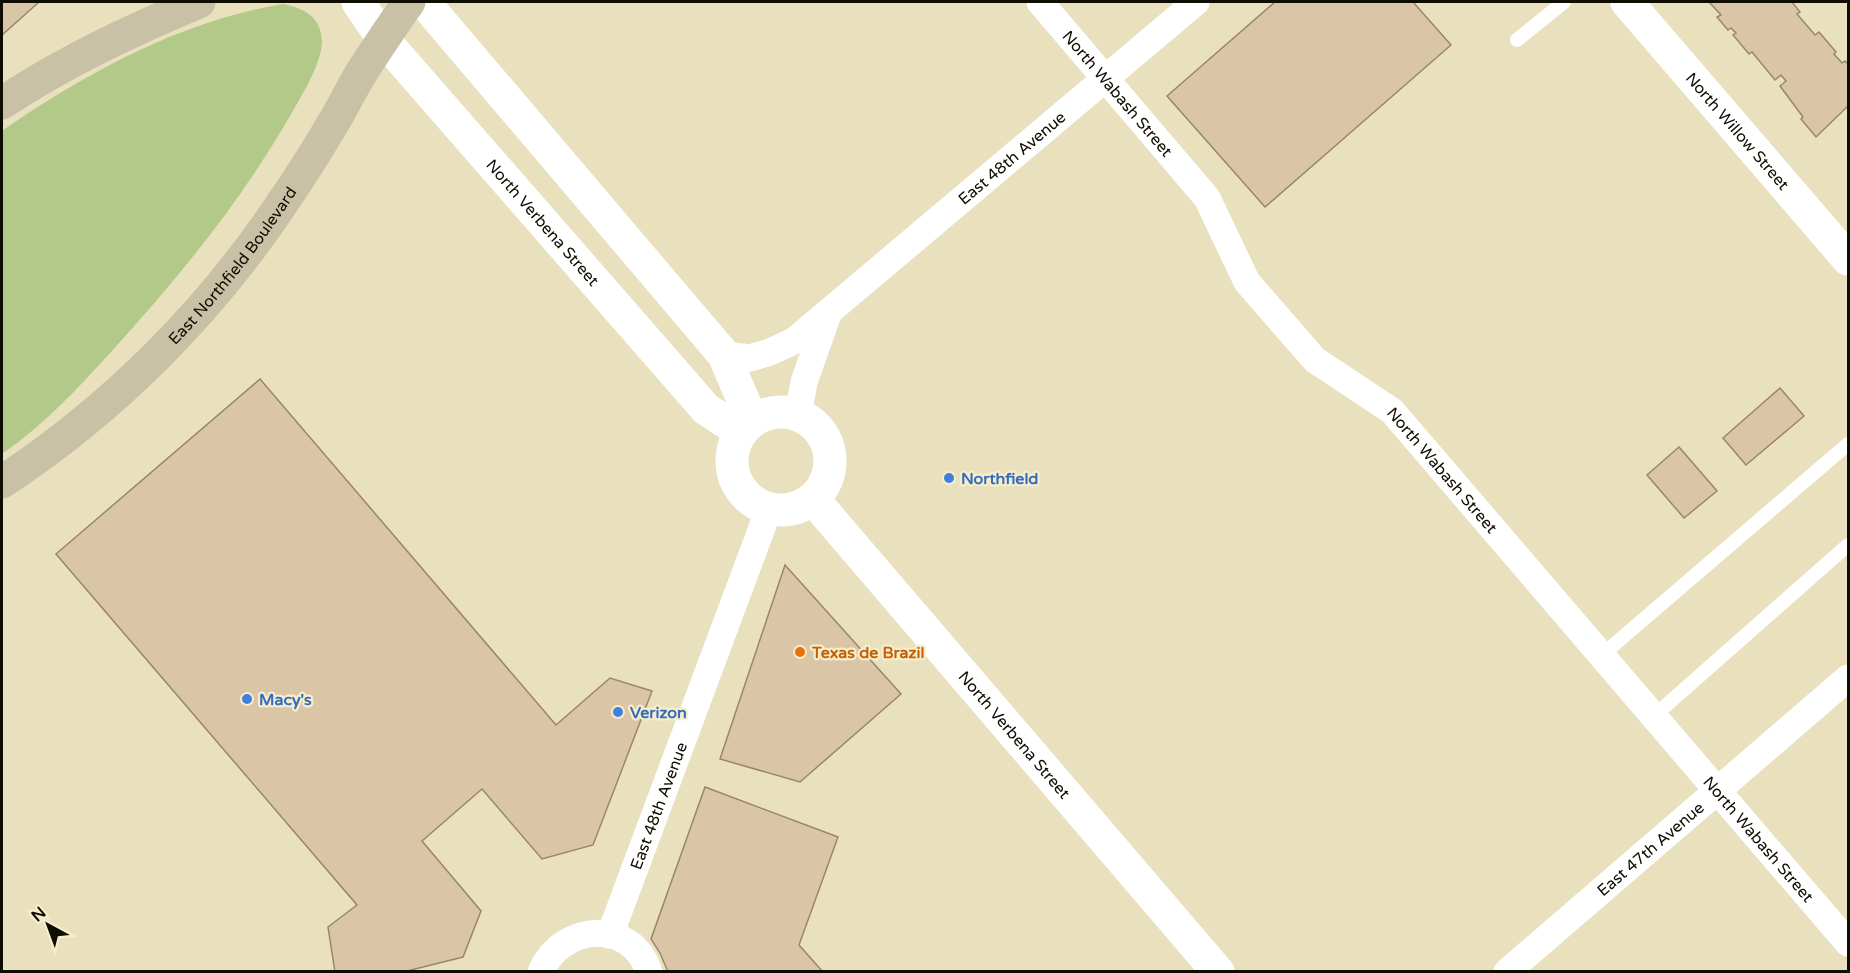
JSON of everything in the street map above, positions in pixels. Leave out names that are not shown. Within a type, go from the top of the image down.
[{"type":"main road","points":[[2,104],[39,79],[120,36],[198,2]]},
{"type":"main road","name":"East Northfield Boulevard","points":[[2,482],[56,444],[102,407],[141,372],[220,287],[283,203],[383,39],[409,2]]},
{"type":"street","name":"North Verbena Street","points":[[358,2],[383,39],[706,409],[747,426]]},
{"type":"street","points":[[424,2],[724,355],[747,426]]},
{"type":"street","name":"North Wabash Street","points":[[1040,2],[1207,198],[1246,282],[1315,360],[1392,411],[1848,942]]},
{"type":"street","name":"East 48th Avenue","points":[[724,355],[750,358],[794,341],[1196,2]]},
{"type":"street","name":"North Willow Street","points":[[1627,2],[1848,259]]},
{"type":"street","name":"East 48th Avenue","points":[[798,415],[804,382],[829,313]]},
{"type":"street","points":[[782,412],[798,415],[813,423],[823,436],[830,452],[829,469],[824,486],[813,499],[799,507],[784,511],[769,509],[754,502],[742,492],[734,478],[731,462],[734,446],[747,426],[767,414],[782,412]]},
{"type":"street","name":"North Verbena Street","points":[[813,499],[1218,972]]},
{"type":"street","name":"East 48th Avenue","points":[[610,934],[769,509]]},
{"type":"street","name":"East 47th Avenue","points":[[1507,972],[1848,678]]},
{"type":"street","points":[[541,972],[546,960],[558,946],[573,937],[591,933],[610,934],[626,942],[639,953],[649,972]]},
{"type":"lane","points":[[1517,40],[1564,2]]},
{"type":"lane","points":[[1602,655],[1848,444]]},
{"type":"lane","points":[[1654,716],[1848,545]]},
{"type":"green space","points":[[283,4],[310,15],[321,32],[319,59],[295,108],[229,210],[184,268],[60,406],[2,454],[2,131],[67,89],[171,36],[245,12]]},
{"type":"building","points":[[2,2],[39,2],[2,35]]},
{"type":"building","points":[[1275,2],[1413,2],[1451,45],[1265,207],[1167,96]]},
{"type":"building","points":[[1709,2],[1792,2],[1800,12],[1797,14],[1815,35],[1819,32],[1842,63],[1845,61],[1848,64],[1848,106],[1816,137],[1801,119],[1803,117],[1780,86],[1786,81],[1781,75],[1775,80],[1752,52],[1749,54],[1733,35],[1736,33],[1731,28],[1728,30],[1717,17],[1721,15]]},
{"type":"building","points":[[260,379],[556,725],[610,678],[652,691],[593,845],[542,859],[482,789],[422,841],[481,911],[463,957],[403,972],[335,972],[328,927],[357,905],[56,554]]},
{"type":"building","points":[[1780,388],[1804,416],[1746,465],[1723,438]]},
{"type":"building","points":[[1679,447],[1717,491],[1684,518],[1647,475]]},
{"type":"building","points":[[785,565],[901,694],[800,782],[720,759]]},
{"type":"building","points":[[705,787],[838,837],[799,945],[823,972],[668,972],[651,939]]},
{"type":"place","name":"Northfield","points":[[949,478]]},
{"type":"place","name":"Texas de Brazil","points":[[800,652]]},
{"type":"place","name":"Macy's","points":[[247,699]]},
{"type":"place","name":"Verizon","points":[[618,712]]}]
